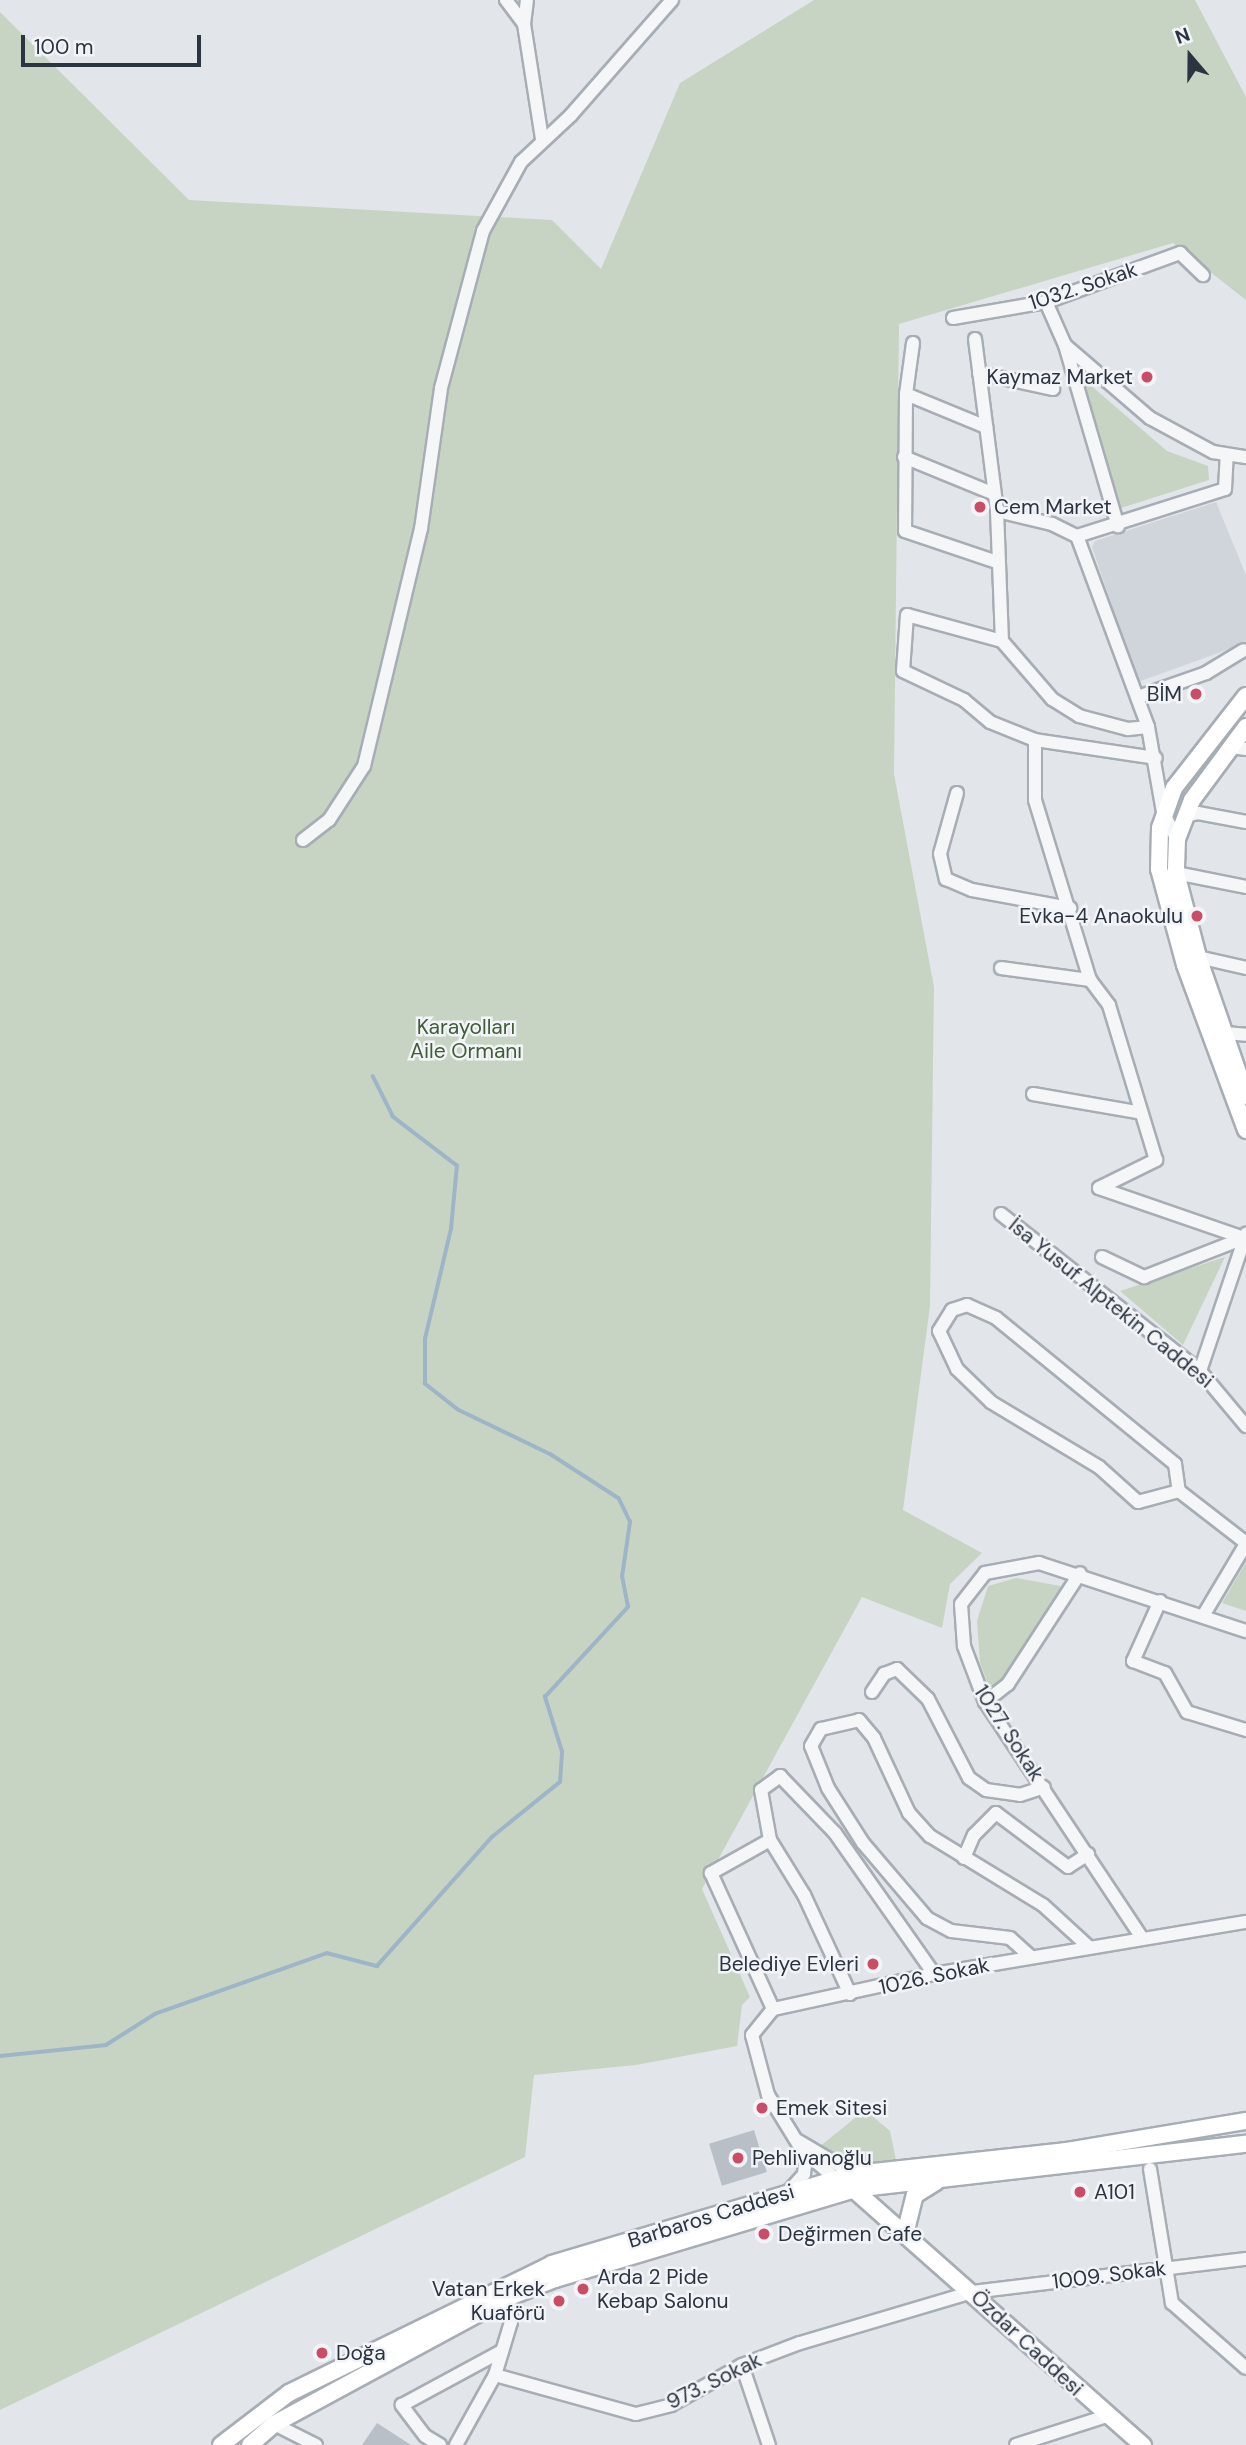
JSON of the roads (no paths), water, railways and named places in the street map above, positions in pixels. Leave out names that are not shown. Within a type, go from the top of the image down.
[{"type":"main road","points":[[1246,696],[1203,746],[1163,812],[1163,884],[1185,965],[1246,1130]]},
{"type":"main road","points":[[1246,727],[1238,748],[1185,816],[1177,839],[1176,873],[1198,957],[1246,1096]]},
{"type":"main road","name":"Barbaros Caddesi","points":[[250,2445],[274,2424],[509,2289],[854,2182],[1246,2121]]},
{"type":"main road","name":"Barbaros Caddesi","points":[[854,2182],[873,2187],[1246,2144]]},
{"type":"main road","name":"Barbaros Caddesi","points":[[221,2445],[289,2393],[509,2289],[836,2179]]},
{"type":"main road","name":"Özdar Caddesi","points":[[836,2179],[854,2182],[1108,2416],[1143,2445]]},
{"type":"main road","points":[[910,2233],[915,2195],[941,2179]]},
{"type":"main road","name":"Özdar Caddesi","points":[[873,2187],[910,2233]]},
{"type":"street","points":[[506,0],[524,24]]},
{"type":"street","points":[[527,0],[524,24],[542,139]]},
{"type":"street","points":[[303,840],[330,820],[364,766],[421,528],[441,388],[482,231],[521,162],[542,139],[571,116],[672,0]]},
{"type":"street","name":"1032. Sokak","points":[[953,318],[1046,302],[1180,253],[1203,275]]},
{"type":"street","points":[[1046,302],[1065,345],[1118,526]]},
{"type":"street","points":[[975,339],[997,511],[1002,641]]},
{"type":"street","points":[[913,343],[906,394],[905,531],[997,562]]},
{"type":"street","points":[[1065,345],[1150,418],[1227,456],[1246,457]]},
{"type":"street","points":[[979,373],[1053,389]]},
{"type":"street","points":[[906,394],[986,427]]},
{"type":"street","points":[[997,511],[1077,536],[1118,526],[1225,489],[1227,456]]},
{"type":"street","points":[[904,457],[994,494]]},
{"type":"street","points":[[1077,536],[1148,727],[1156,758],[1163,812],[1177,839]]},
{"type":"street","points":[[1148,727],[1128,729],[1080,716],[1052,699],[1002,641],[907,615],[904,671],[964,700],[990,722],[1035,740],[1156,758]]},
{"type":"street","points":[[1138,697],[1206,673],[1244,650]]},
{"type":"street","points":[[1035,740],[1035,800],[1090,980],[1109,1005],[1137,1112],[1156,1160],[1099,1188],[1245,1236]]},
{"type":"street","points":[[957,793],[940,854],[946,879],[972,890],[1070,908]]},
{"type":"street","points":[[1185,816],[1198,813],[1246,822]]},
{"type":"street","points":[[1176,873],[1246,887]]},
{"type":"street","points":[[1198,957],[1246,968]]},
{"type":"street","points":[[1001,968],[1090,980]]},
{"type":"street","points":[[1225,1033],[1246,1035]]},
{"type":"street","points":[[1033,1094],[1137,1112]]},
{"type":"street","name":"İsa Yusuf Alptekin Caddesi","points":[[1001,1214],[1200,1371],[1246,1426]]},
{"type":"street","points":[[1102,1258],[1144,1277],[1245,1236]]},
{"type":"street","points":[[1200,1371],[1245,1236]]},
{"type":"street","points":[[1178,1490],[1138,1502],[1099,1467],[991,1402],[957,1369],[939,1331],[943,1320],[967,1305],[996,1318],[1175,1464],[1178,1490],[1246,1543],[1203,1616]]},
{"type":"street","name":"1027. Sokak","points":[[1142,1938],[985,1702],[972,1674],[961,1620],[961,1604],[975,1581],[1011,1564],[1038,1563],[1080,1573],[1246,1631]]},
{"type":"street","points":[[985,1702],[1008,1684],[1080,1573]]},
{"type":"street","points":[[1160,1601],[1133,1661],[1165,1673],[1187,1712],[1246,1730]]},
{"type":"street","points":[[872,1692],[884,1674],[897,1669],[928,1699],[969,1778],[986,1790],[1020,1796],[1044,1787]]},
{"type":"street","points":[[1031,1957],[1010,1938],[951,1931],[927,1918],[863,1843],[828,1788],[811,1746],[821,1729],[859,1720],[874,1738],[909,1813],[964,1858],[1043,1905],[1088,1947]]},
{"type":"street","points":[[849,1994],[804,1895],[770,1840],[761,1790],[780,1776],[835,1833],[934,1974]]},
{"type":"street","points":[[964,1858],[974,1835],[996,1813],[1068,1867],[1088,1854]]},
{"type":"street","points":[[770,1840],[711,1873],[773,2009],[752,2035],[754,2055],[768,2095],[806,2154],[836,2179]]},
{"type":"street","name":"1026. Sokak","points":[[773,2009],[934,1974],[1246,1922]]},
{"type":"street","points":[[797,2141],[854,2182]]},
{"type":"street","points":[[786,2194],[804,2174],[806,2154]]},
{"type":"street","points":[[1150,2169],[1172,2303],[1246,2368]]},
{"type":"street","name":"1009. Sokak","points":[[972,2292],[1246,2259]]},
{"type":"street","points":[[456,2445],[495,2375],[511,2322],[509,2289]]},
{"type":"street","name":"973. Sokak","points":[[495,2375],[636,2414],[671,2405],[742,2365],[972,2292]]},
{"type":"street","points":[[440,2445],[425,2436],[402,2405],[502,2351]]},
{"type":"street","points":[[742,2365],[769,2445]]},
{"type":"street","points":[[1016,2445],[1108,2416]]},
{"type":"street","points":[[274,2424],[316,2445]]},
{"type":"waterway","points":[[0,2056],[106,2045],[155,2014],[327,1953],[377,1966],[492,1837],[560,1782],[562,1752],[545,1697],[628,1607],[622,1577],[630,1522],[619,1499],[551,1455],[458,1410],[425,1384],[425,1339],[451,1229],[457,1166],[393,1117],[373,1077]]},
{"type":"place","name":"Kaymaz Market","points":[[1147,377]]},
{"type":"place","name":"Cem Market","points":[[980,507]]},
{"type":"place","name":"BİM","points":[[1196,694]]},
{"type":"place","name":"Evka-4 Anaokulu","points":[[1197,916]]},
{"type":"place","name":"Belediye Evleri","points":[[873,1964]]},
{"type":"place","name":"Emek Sitesi","points":[[762,2108]]},
{"type":"place","name":"Pehlivanoğlu","points":[[738,2158]]},
{"type":"place","name":"A101","points":[[1080,2192]]},
{"type":"place","name":"Değirmen Cafe","points":[[764,2234]]},
{"type":"place","name":"Arda 2 Pide Kebap Salonu","points":[[583,2289]]},
{"type":"place","name":"Vatan Erkek Kuaförü","points":[[559,2301]]},
{"type":"place","name":"Doğa","points":[[322,2353]]},
{"type":"park label","name":"Karayolları Aile Ormanı","points":[[466,1039]]}]
